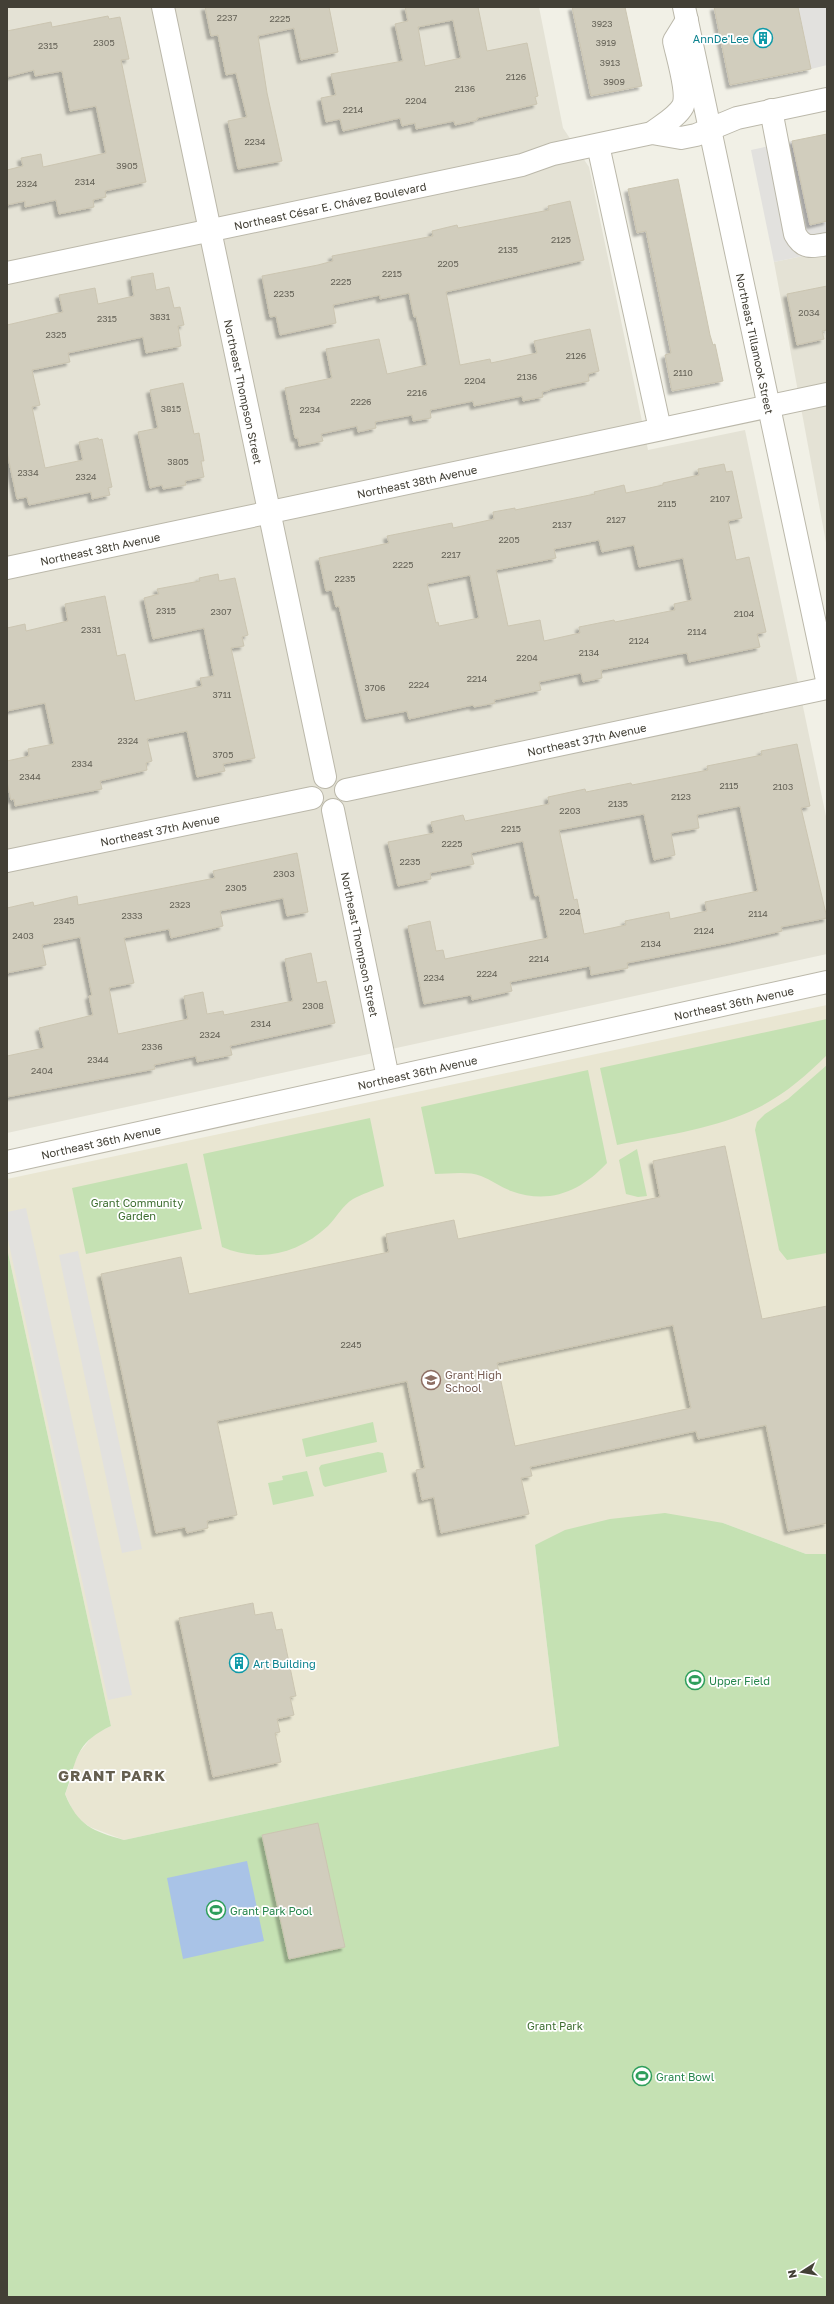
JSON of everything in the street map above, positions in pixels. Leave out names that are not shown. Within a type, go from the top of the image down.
[{"type":"street","name":"Northeast Thompson Street","points":[[163,7],[325,777]]},
{"type":"street","name":"Northeast César E. Chávez Boulevard","points":[[652,133],[676,114],[683,106],[685,96],[674,41],[686,14]]},
{"type":"street","name":"Northeast Tillamook Street","points":[[686,14],[827,680]]},
{"type":"street","name":"Northeast César E. Chávez Boulevard","points":[[7,273],[522,165],[552,154],[652,133],[681,138],[696,135],[737,118],[827,99]]},
{"type":"street","points":[[771,110],[795,234],[800,242],[810,247],[827,244]]},
{"type":"street","points":[[598,145],[660,429]]},
{"type":"street","name":"Northeast 38th Avenue","points":[[7,568],[827,394]]},
{"type":"street","name":"Northeast 37th Avenue","points":[[346,790],[827,688]]},
{"type":"street","points":[[325,777],[333,777],[339,780],[346,790],[344,801],[340,806],[333,810],[318,807],[312,798],[312,790],[316,782],[325,777]]},
{"type":"street","name":"Northeast 37th Avenue","points":[[7,861],[312,798]]},
{"type":"street","name":"Northeast Thompson Street","points":[[333,810],[388,1078]]},
{"type":"street","name":"Northeast 36th Avenue","points":[[7,1162],[827,982]]},
{"type":"shaded area","points":[[7,7],[539,7],[563,128],[589,167],[648,450],[745,430],[827,821],[827,954],[7,1133]]},
{"type":"shaded area","points":[[798,7],[827,7],[827,65],[811,69]]},
{"type":"shaded area","points":[[792,141],[810,225],[827,221],[827,251],[774,262],[751,150]]},
{"type":"shaded area","points":[[827,251],[827,548],[774,262]]},
{"type":"shaded area","name":"Grant High School","points":[[827,1005],[827,1554],[806,1554],[723,1523],[535,1545],[559,1746],[124,1840],[90,1827],[76,1817],[65,1794],[72,1777],[74,1764],[79,1753],[94,1734],[111,1726],[7,1248],[7,1179]]},
{"type":"shaded area","points":[[26,1208],[132,1695],[108,1700],[7,1235],[7,1212]]},
{"type":"shaded area","points":[[78,1251],[142,1549],[122,1553],[59,1255]]},
{"type":"green space","points":[[827,1019],[827,1055],[800,1080],[771,1101],[749,1112],[701,1128],[617,1145],[600,1068]]},
{"type":"green space","points":[[827,1065],[827,1253],[787,1260],[779,1250],[755,1130],[757,1122],[765,1114],[788,1099]]},
{"type":"green space","points":[[588,1070],[607,1163],[587,1181],[564,1193],[552,1196],[539,1196],[525,1195],[511,1191],[476,1174],[435,1174],[421,1107]]},
{"type":"green space","points":[[370,1118],[384,1186],[353,1199],[328,1226],[316,1236],[291,1249],[264,1255],[236,1252],[222,1247],[203,1154]]},
{"type":"green space","points":[[637,1149],[647,1196],[638,1197],[626,1194],[619,1160]]},
{"type":"green space","name":"Grant Community Garden","points":[[187,1163],[202,1229],[86,1254],[72,1188]]},
{"type":"green space","name":"Grant Park","points":[[7,1248],[111,1726],[90,1739],[83,1746],[75,1762],[65,1794],[70,1805],[81,1820],[88,1826],[104,1834],[124,1840],[559,1746],[535,1545],[565,1530],[610,1519],[665,1513],[723,1523],[806,1554],[827,1554],[827,2297],[7,2297]]},
{"type":"green space","points":[[373,1422],[377,1442],[306,1457],[302,1439]]},
{"type":"green space","points":[[378,1452],[383,1453],[387,1472],[325,1487],[323,1485],[319,1468],[321,1465]]},
{"type":"green space","points":[[307,1471],[314,1496],[273,1505],[268,1483],[283,1480],[282,1476]]},
{"type":"water","name":"Grant Park Pool","points":[[247,1861],[264,1941],[183,1959],[167,1878]]},
{"type":"building","points":[[205,7],[329,7],[338,52],[301,60],[294,28],[258,36],[267,93],[282,161],[238,169],[228,121],[247,117],[236,73],[226,75],[218,35],[211,36]]},
{"type":"building","points":[[405,7],[478,7],[487,51],[527,43],[538,96],[535,97],[537,104],[477,118],[477,120],[455,125],[454,121],[416,129],[415,123],[402,126],[400,118],[343,131],[340,119],[326,122],[321,98],[336,95],[331,74],[403,61],[395,24],[408,21]],"holes":[[[453,20],[461,58],[425,66],[418,27]]]},
{"type":"building","points":[[572,7],[625,7],[642,86],[591,96]]},
{"type":"building","name":"AnnDe'Lee","points":[[714,7],[798,7],[811,69],[730,85]]},
{"type":"building","points":[[108,16],[109,19],[120,17],[129,59],[121,60],[146,182],[105,191],[106,197],[93,200],[94,207],[59,214],[56,200],[25,207],[25,201],[7,205],[7,170],[23,166],[21,158],[41,154],[43,167],[106,153],[96,106],[70,111],[62,71],[35,76],[34,70],[7,77],[7,31],[51,22],[52,27]]},
{"type":"building","points":[[827,134],[827,221],[810,225],[792,141]]},
{"type":"building","points":[[678,179],[710,335],[713,345],[715,344],[723,381],[672,391],[665,355],[671,353],[646,231],[637,233],[628,189]]},
{"type":"building","points":[[570,201],[584,260],[446,292],[460,365],[490,359],[491,363],[537,353],[534,341],[590,329],[599,371],[588,374],[589,381],[550,389],[542,392],[543,397],[523,401],[522,396],[474,406],[473,401],[430,410],[431,418],[413,421],[412,415],[375,422],[376,428],[358,432],[357,426],[321,434],[323,441],[299,446],[298,438],[295,438],[285,388],[332,378],[326,349],[379,339],[387,374],[427,365],[416,316],[414,317],[409,293],[380,299],[380,295],[333,305],[336,323],[280,335],[276,316],[270,317],[262,276],[333,261],[332,256],[433,236],[432,231],[457,225],[458,228],[549,210],[548,206]]},
{"type":"building","points":[[153,273],[156,290],[169,287],[174,308],[180,307],[184,325],[178,326],[181,346],[146,353],[143,337],[68,353],[70,362],[32,370],[40,405],[32,407],[45,468],[83,460],[79,442],[98,438],[99,440],[102,439],[112,487],[108,488],[110,495],[92,499],[91,492],[29,505],[27,497],[17,499],[7,452],[7,325],[63,312],[59,295],[95,288],[98,304],[134,296],[131,277]]},
{"type":"building","points":[[827,286],[827,330],[822,331],[824,339],[797,345],[787,294]]},
{"type":"building","points":[[183,383],[194,434],[199,433],[204,461],[201,461],[204,477],[185,481],[186,485],[163,489],[162,485],[150,488],[138,432],[158,428],[150,390]]},
{"type":"building","points":[[724,464],[726,472],[732,471],[742,518],[728,521],[736,560],[749,557],[766,632],[757,634],[760,647],[689,662],[687,653],[680,654],[601,670],[602,678],[583,682],[581,673],[539,682],[541,690],[494,700],[495,703],[474,707],[473,705],[409,719],[407,711],[366,719],[339,606],[336,607],[332,590],[326,591],[319,558],[389,543],[387,536],[452,523],[453,528],[494,519],[493,512],[515,508],[515,510],[595,494],[594,492],[624,485],[626,493],[663,485],[663,483],[699,475],[698,469]],"holes":[[[599,540],[602,552],[634,545],[639,567],[683,558],[692,600],[674,604],[675,610],[615,622],[614,620],[579,627],[580,633],[544,641],[540,620],[508,626],[496,570],[556,558],[554,549]],[[470,575],[479,618],[439,626],[438,622],[436,623],[427,584]]]},
{"type":"building","points":[[218,574],[219,581],[235,578],[248,635],[242,637],[244,646],[231,648],[255,758],[223,764],[225,771],[197,777],[187,731],[147,739],[152,761],[146,763],[147,770],[100,781],[102,789],[15,806],[14,799],[11,800],[7,782],[7,761],[29,756],[28,749],[54,744],[45,703],[7,711],[7,628],[25,624],[26,631],[68,621],[65,604],[105,596],[117,656],[125,654],[135,701],[202,686],[200,678],[214,676],[204,628],[153,639],[144,598],[159,594],[157,589],[200,581],[199,578]]},
{"type":"building","points":[[797,744],[810,806],[801,808],[827,918],[781,927],[782,931],[729,943],[627,963],[628,968],[591,975],[590,966],[510,982],[512,991],[472,1000],[471,995],[424,1004],[408,926],[430,921],[436,951],[443,950],[445,959],[548,938],[539,895],[535,896],[523,841],[471,853],[474,864],[430,873],[431,879],[398,886],[388,842],[434,833],[431,822],[463,815],[465,821],[549,804],[548,797],[585,789],[586,792],[631,783],[632,785],[708,770],[707,766],[762,755],[761,751]],"holes":[[[740,806],[758,891],[705,902],[707,911],[670,919],[669,912],[625,921],[626,925],[584,934],[577,899],[574,900],[559,830],[644,814],[654,860],[675,855],[671,833],[699,828],[697,815]]]},
{"type":"building","points":[[297,853],[308,912],[287,916],[283,898],[220,911],[223,926],[171,938],[169,929],[124,938],[134,983],[109,988],[118,1034],[188,1019],[184,996],[203,992],[207,1014],[223,1011],[224,1015],[293,1001],[285,959],[311,953],[317,983],[326,981],[335,1023],[230,1046],[232,1055],[197,1062],[196,1056],[154,1065],[155,1069],[7,1097],[7,1056],[44,1048],[39,1028],[93,1015],[89,996],[92,995],[80,937],[42,945],[46,965],[7,973],[7,908],[33,902],[34,906],[77,896],[78,905],[215,878],[213,871]]},
{"type":"building","points":[[725,1146],[762,1319],[827,1306],[827,1523],[788,1531],[766,1425],[698,1439],[696,1431],[530,1467],[532,1476],[521,1478],[529,1514],[441,1533],[434,1497],[422,1500],[416,1470],[425,1468],[407,1381],[217,1421],[237,1515],[207,1521],[208,1528],[187,1533],[185,1527],[156,1533],[101,1274],[181,1257],[189,1294],[389,1252],[386,1234],[454,1220],[458,1239],[660,1197],[653,1161]],"holes":[[[673,1325],[691,1408],[515,1446],[497,1363]]]},
{"type":"building","name":"Art Building","points":[[253,1603],[255,1615],[272,1612],[276,1630],[282,1629],[296,1696],[290,1697],[294,1715],[277,1719],[280,1732],[275,1733],[281,1762],[213,1777],[179,1618]]},
{"type":"building","points":[[318,1823],[345,1947],[289,1959],[262,1835]]},
{"type":"place","name":"AnnDe'Lee","points":[[763,38]]},
{"type":"place","name":"Grant High School","points":[[431,1380]]},
{"type":"place","name":"Art Building","points":[[239,1663]]},
{"type":"place","name":"Upper Field","points":[[695,1680]]},
{"type":"place","name":"Grant Park Pool","points":[[216,1910]]},
{"type":"place","name":"Grant Bowl","points":[[642,2076]]},
{"type":"district","name":"GRANT PARK","points":[[112,1775]]}]
